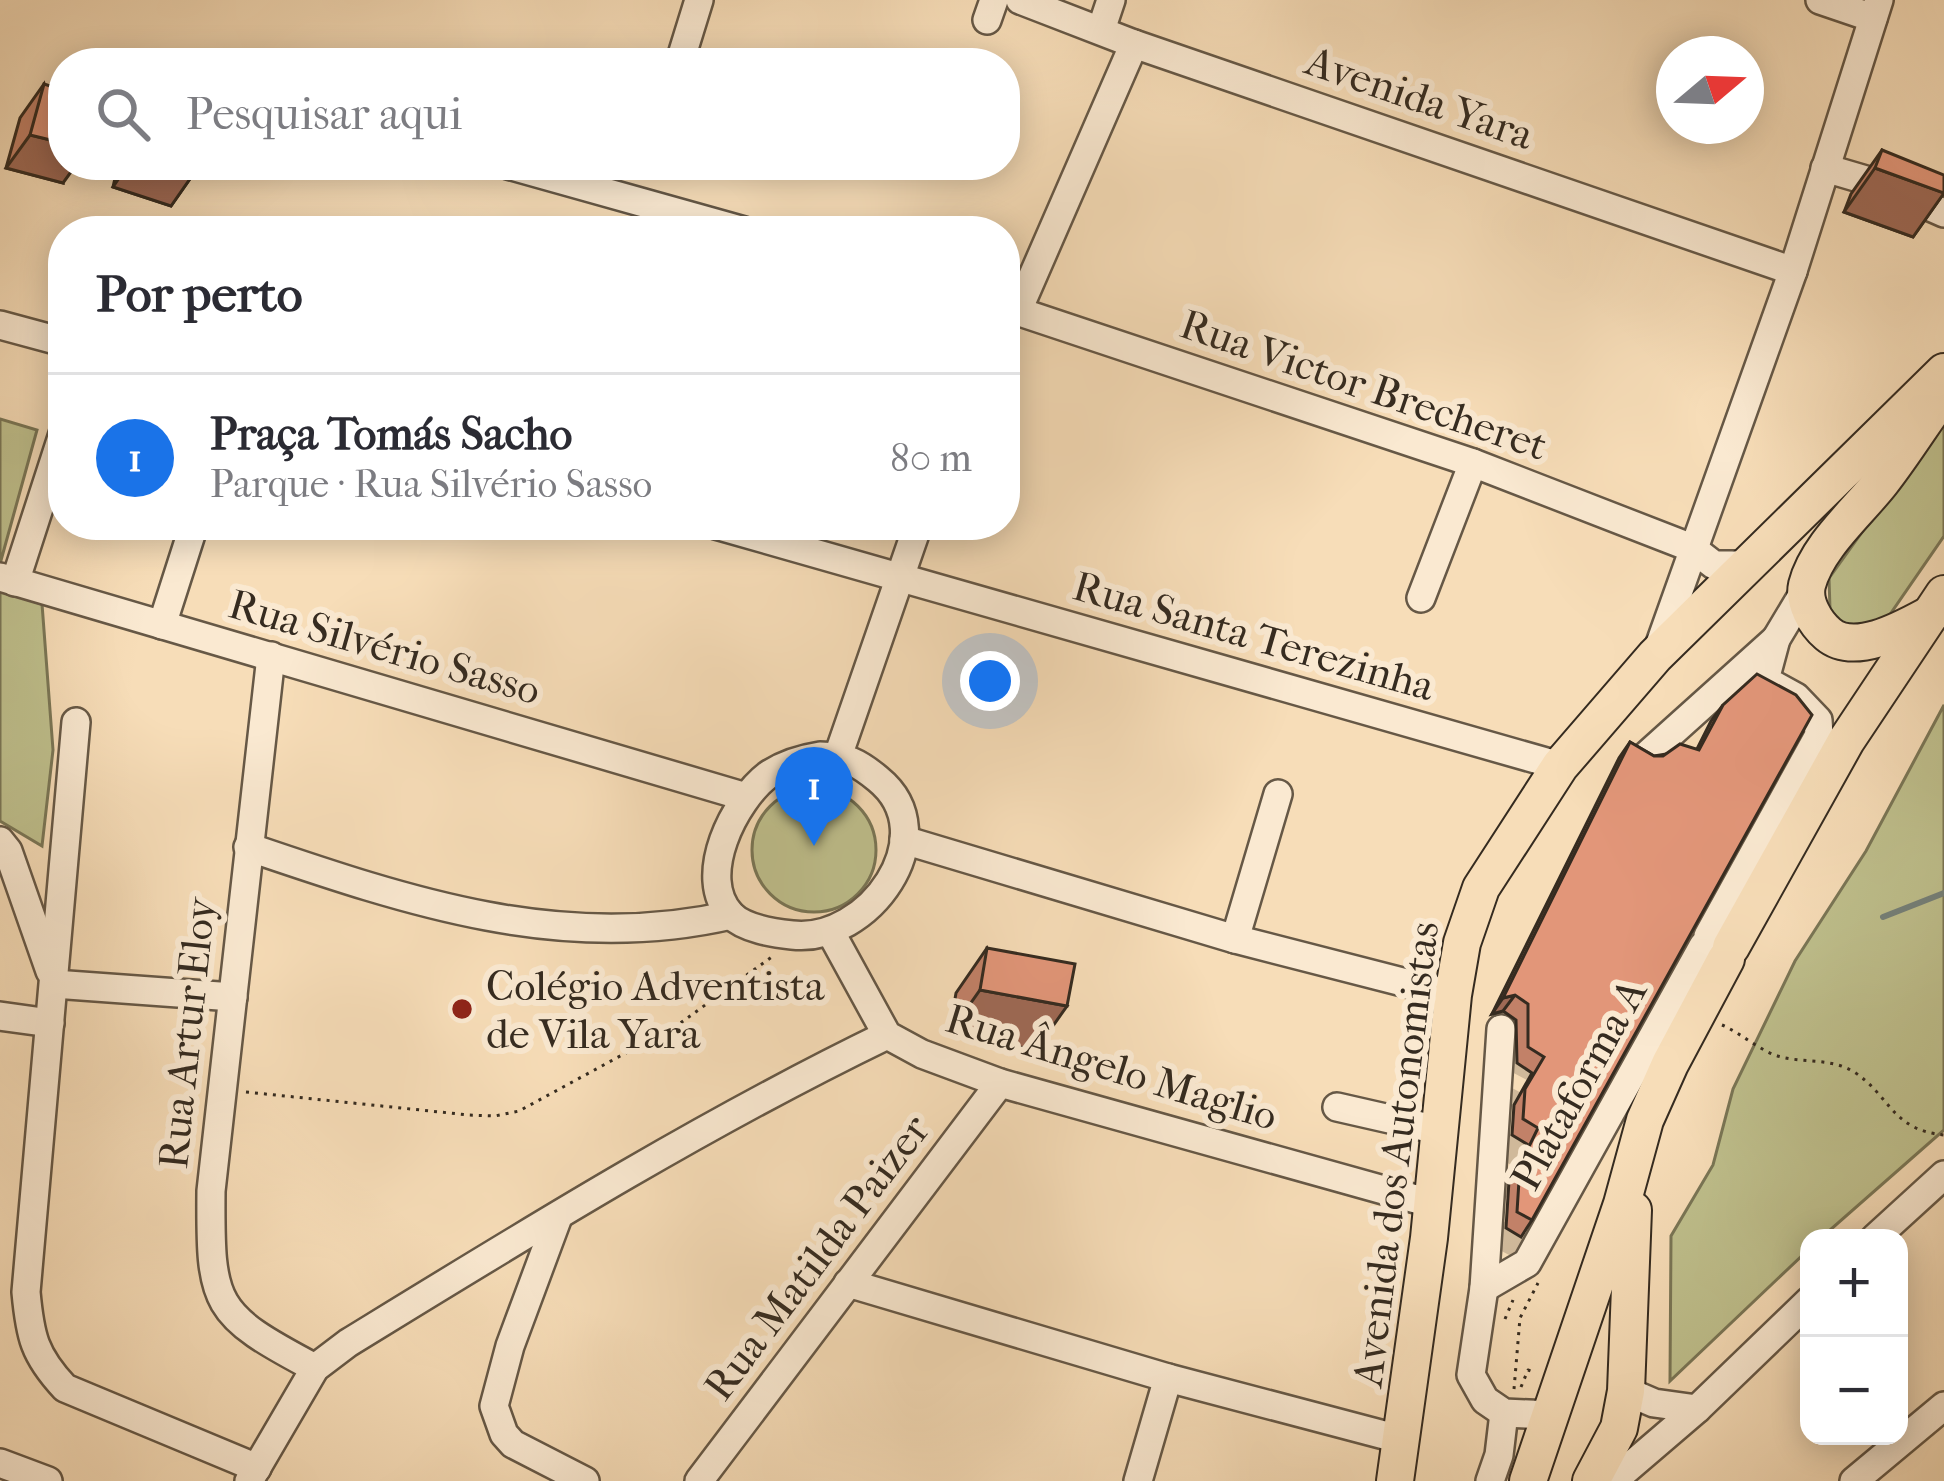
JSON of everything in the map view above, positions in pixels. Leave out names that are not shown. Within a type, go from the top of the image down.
[{"type":"main road","name":"Avenida dos Autonomistas","points":[[1395,1481],[1453,995],[1473,904],[1514,832],[1561,766],[1655,656],[1944,372]]},
{"type":"main road","points":[[1938,604],[1885,635],[1853,643],[1833,639],[1822,628],[1806,589],[1816,562],[1944,393]]},
{"type":"main road","points":[[1528,1481],[1521,1407],[1634,1162],[1646,1120],[1698,1011],[1717,947],[1938,604]]},
{"type":"main road","points":[[1592,1481],[1638,1456],[1626,1391],[1634,1162]]},
{"type":"main road","points":[[1403,1440],[1411,1481]]},
{"type":"street","points":[[684,48],[699,0]]},
{"type":"street","name":"Avenida Yara","points":[[1020,0],[1134,44],[1793,271]]},
{"type":"street","points":[[1101,30],[1112,0]]},
{"type":"street","points":[[1655,656],[1793,271],[1876,9],[1820,0]]},
{"type":"street","points":[[1020,292],[1134,44]]},
{"type":"street","points":[[1826,168],[1876,182],[1944,213]]},
{"type":"street","points":[[562,180],[690,216]]},
{"type":"street","name":"Rua Victor Brecheret","points":[[1020,312],[1473,464],[1692,548],[1714,566],[1744,565]]},
{"type":"street","points":[[0,325],[48,338]]},
{"type":"street","points":[[1421,598],[1473,464]]},
{"type":"street","points":[[8,580],[48,474]]},
{"type":"street","points":[[163,625],[189,540]]},
{"type":"street","name":"Rua Santa Terezinha","points":[[770,540],[1561,766]]},
{"type":"street","points":[[838,756],[912,540]]},
{"type":"street","name":"Rua Silvério Sasso","points":[[8,580],[746,797]]},
{"type":"street","points":[[1646,755],[1776,639],[1806,589]]},
{"type":"street","name":"Plataforma A","points":[[1536,1267],[1717,947],[1819,735],[1818,720],[1796,697],[1765,680],[1776,639]]},
{"type":"street","name":"Rua Artur Eloy","points":[[271,656],[211,1191],[210,1262],[221,1299],[240,1325],[315,1368]]},
{"type":"street","points":[[76,722],[26,1292],[30,1333],[43,1364],[65,1388],[253,1474],[315,1368],[349,1343],[811,1072],[887,1035]]},
{"type":"street","points":[[248,847],[428,904],[519,921],[614,931],[675,928],[731,915],[769,931],[797,936],[830,931],[862,913],[881,895],[900,860],[904,840],[904,816],[895,796],[861,765],[838,756],[797,760],[770,774],[746,797],[719,861],[718,884],[731,915]]},
{"type":"street","points":[[1235,939],[1278,794]]},
{"type":"street","points":[[904,840],[1235,939],[1453,995]]},
{"type":"street","points":[[0,842],[8,851],[54,984]]},
{"type":"street","name":"Rua Ângelo Maglio","points":[[830,931],[887,1035],[922,1054],[1000,1083],[1430,1203]]},
{"type":"street","points":[[54,984],[232,998]]},
{"type":"street","points":[[0,1016],[50,1023]]},
{"type":"street","points":[[1490,1481],[1521,1407],[1485,1400],[1471,1376],[1484,1288],[1501,1029]]},
{"type":"street","name":"Rua Matilda Paizer","points":[[699,1481],[1000,1083]]},
{"type":"street","points":[[1337,1107],[1438,1130]]},
{"type":"street","points":[[1885,1229],[1944,1175]]},
{"type":"street","points":[[558,1217],[510,1346],[494,1406],[513,1444],[585,1481]]},
{"type":"street","points":[[1484,1288],[1536,1267]]},
{"type":"street","points":[[848,1283],[1168,1378],[1403,1440]]},
{"type":"street","points":[[1613,1481],[1800,1310]]},
{"type":"street","points":[[1138,1481],[1168,1378]]},
{"type":"street","points":[[1626,1391],[1654,1403],[1696,1408]]},
{"type":"street","points":[[1854,1481],[1944,1406]]},
{"type":"street","points":[[0,1463],[48,1481]]},
{"type":"path","points":[[223,1090],[495,1116],[519,1111],[679,1024],[797,936]]},
{"type":"path","points":[[1698,1011],[1779,1057],[1805,1057],[1850,1069],[1873,1087],[1892,1114],[1944,1136]]},
{"type":"path","points":[[1521,1407],[1520,1318],[1536,1267]]},
{"type":"path","points":[[1521,1407],[1528,1370],[1541,1376]]},
{"type":"green space","points":[[1944,418],[1944,536],[1884,623],[1845,627],[1830,609],[1829,578]]},
{"type":"green space","points":[[0,419],[37,430],[0,564]]},
{"type":"green space","points":[[0,591],[42,604],[53,750],[42,846],[0,821]]},
{"type":"green space","points":[[1944,705],[1944,1130],[1831,1229],[1800,1229],[1800,1258],[1670,1381],[1671,1236],[1713,1165],[1733,1089],[1795,961],[1866,851]]},
{"type":"green space","points":[[814,788],[838,793],[858,806],[871,826],[876,850],[871,874],[858,894],[838,907],[814,912],[790,907],[770,894],[757,874],[752,850],[757,826],[770,806],[790,793]]},
{"type":"building","points":[[44,84],[48,85],[48,139],[30,135]]},
{"type":"building","points":[[1882,150],[1944,175],[1944,193],[1875,168]]},
{"type":"building","points":[[1757,674],[1796,695],[1812,715],[1532,1220],[1517,1212],[1520,1165],[1538,1128],[1523,1119],[1525,1089],[1544,1057],[1528,1047],[1528,1004],[1515,995],[1503,998],[1630,742],[1654,756],[1663,756],[1680,744],[1699,750],[1723,705]]},
{"type":"building","points":[[987,948],[1075,964],[1067,1006],[980,990]]},
{"type":"waterway","points":[[1883,917],[1944,893]]},
{"type":"tunnel","points":[[1496,1110],[1537,1032]]},
{"type":"tunnel","points":[[1490,1200],[1538,1108]]},
{"type":"tunnel","points":[[1484,1288],[1530,1200]]},
{"type":"place","name":"Praça Tomás Sacho","points":[[814,846]]},
{"type":"place","name":"Colégio Adventista de Vila Yara","points":[[462,1009]]}]
